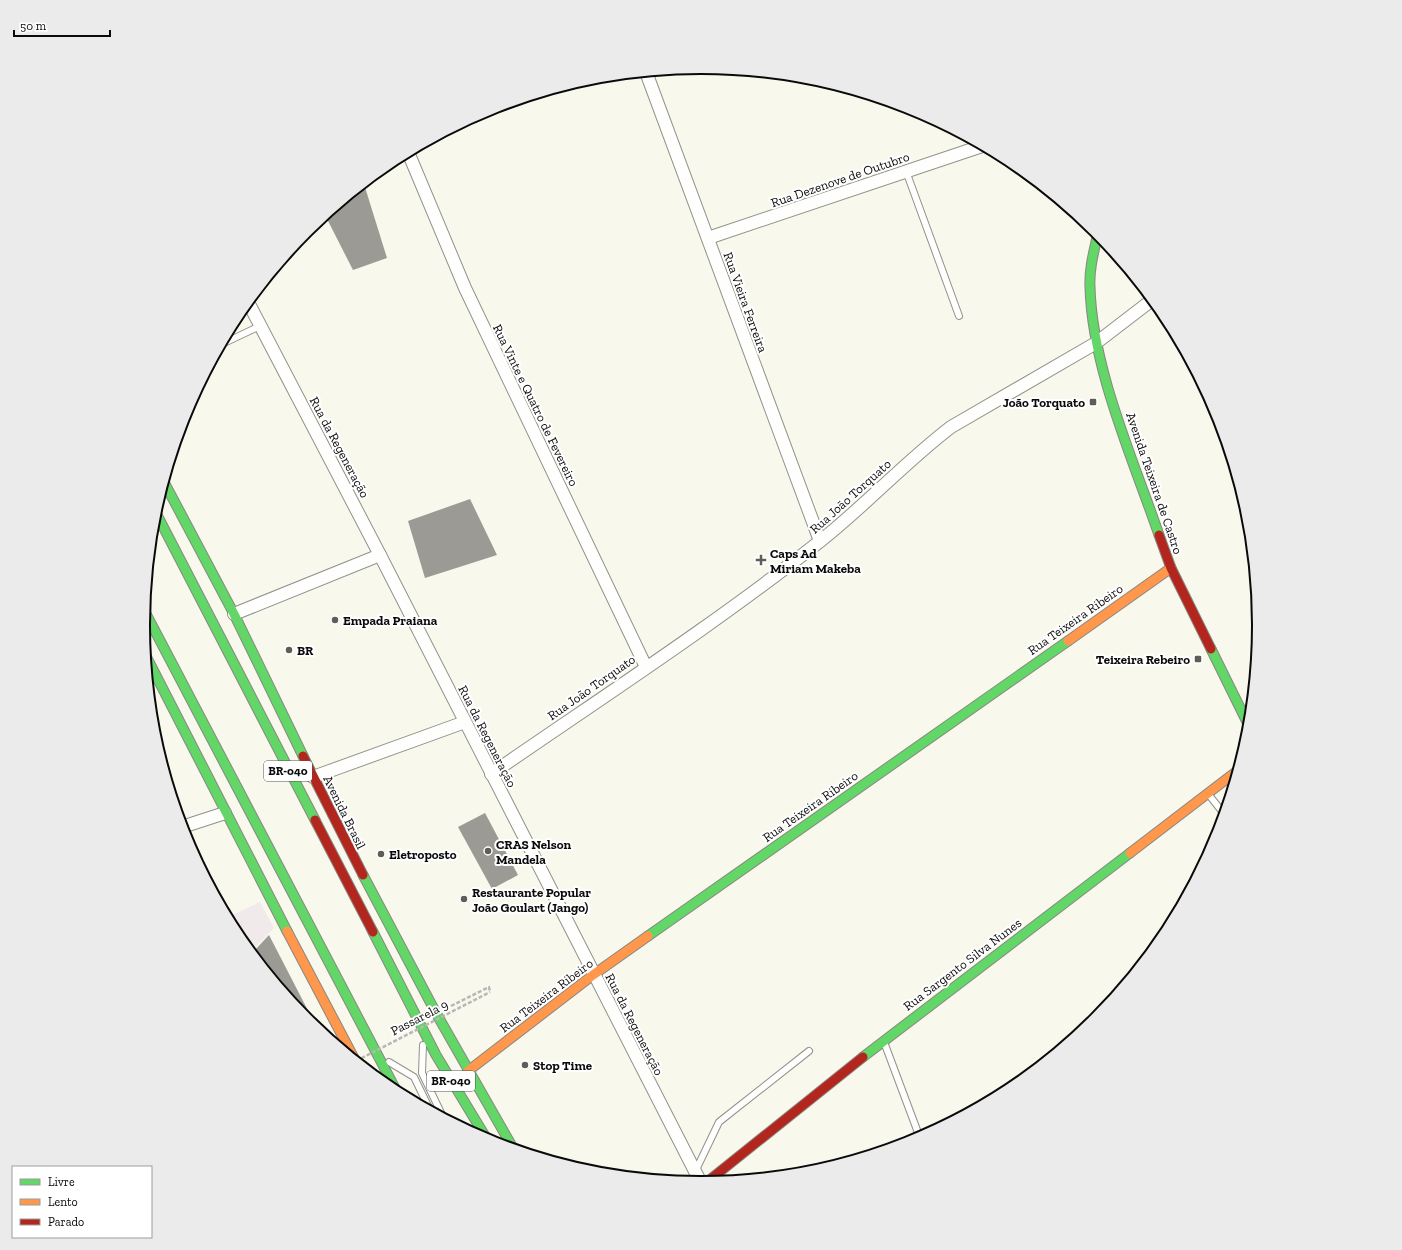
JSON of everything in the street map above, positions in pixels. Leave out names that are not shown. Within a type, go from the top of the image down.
[{"type":"main road","name":"Avenida Teixeira de Castro","points":[[1096,241],[1091,267],[1090,287],[1096,343],[1113,402],[1171,568],[1244,716]]},
{"type":"main road","name":"Avenida Brasil","points":[[168,489],[234,614],[355,861],[436,1014],[509,1141]]},
{"type":"main road","points":[[162,514],[228,631]]},
{"type":"main road","name":"BR-040","points":[[162,514],[423,1029],[454,1086],[481,1130]]},
{"type":"main road","name":"Rua Teixeira Ribeiro","points":[[468,1071],[593,975],[1171,568]]},
{"type":"main road","points":[[150,621],[390,1079]]},
{"type":"main road","points":[[152,667],[271,901],[350,1049]]},
{"type":"main road","points":[[273,718],[328,823],[355,861]]},
{"type":"main road","name":"Rua Sargento Silva Nunes","points":[[715,1176],[883,1041],[1231,776]]},
{"type":"main road","points":[[240,791],[271,901]]},
{"type":"street","name":"Rua Vieira Ferreira","points":[[648,77],[820,541]]},
{"type":"street","name":"Rua Dezenove de Outubro","points":[[708,238],[976,148]]},
{"type":"street","name":"Rua Vinte e Quatro de Fevereiro","points":[[410,158],[465,288],[646,666]]},
{"type":"street","name":"Rua João Torquato","points":[[491,774],[646,666],[727,612],[820,541],[928,444],[951,427],[1096,343],[1148,303]]},
{"type":"street","name":"Rua da Regeneração","points":[[251,308],[380,555],[593,975],[697,1176]]},
{"type":"street","points":[[234,614],[380,555]]},
{"type":"street","points":[[313,777],[465,722]]},
{"type":"street","points":[[187,824],[225,812]]},
{"type":"lane","points":[[906,171],[959,316]]},
{"type":"lane","points":[[229,341],[260,326]]},
{"type":"lane","points":[[1208,793],[1220,809]]},
{"type":"lane","points":[[423,1029],[422,1073],[441,1110]]},
{"type":"lane","points":[[883,1041],[918,1131]]},
{"type":"lane","points":[[699,1176],[720,1122],[810,1051]]},
{"type":"lane","points":[[376,1054],[414,1077],[427,1103]]},
{"type":"path","name":"Passarela 9","points":[[361,1058],[490,992],[489,987],[436,1014]]},
{"type":"shaded area","points":[[260,902],[274,928],[255,948],[233,915]]},
{"type":"building","points":[[365,188],[387,258],[353,270],[328,220]]},
{"type":"building","points":[[470,499],[497,555],[425,578],[408,521]]},
{"type":"building","name":"CRAS Nelson Mandela","points":[[485,813],[518,875],[492,889],[458,827]]},
{"type":"building","points":[[269,935],[309,1013],[287,988],[256,949]]},
{"type":"traffic: fast","points":[[1096,241],[1090,274],[1090,287],[1092,318],[1098,349],[1106,381],[1126,444],[1159,535]]},
{"type":"traffic: fast","points":[[168,489],[234,614],[303,756]]},
{"type":"traffic: fast","points":[[160,521],[315,820]]},
{"type":"traffic: fast","points":[[150,622],[391,1080]]},
{"type":"traffic: fast","points":[[648,936],[1068,641]]},
{"type":"traffic: fast","points":[[1211,649],[1244,716]]},
{"type":"traffic: fast","points":[[152,667],[287,931]]},
{"type":"traffic: fast","points":[[863,1057],[1130,853]]},
{"type":"traffic: fast","points":[[363,875],[436,1013],[509,1141]]},
{"type":"traffic: fast","points":[[373,932],[436,1055],[481,1130]]},
{"type":"traffic: slow","points":[[1068,641],[1171,568]]},
{"type":"traffic: slow","points":[[1130,853],[1231,776]]},
{"type":"traffic: slow","points":[[287,931],[348,1048]]},
{"type":"traffic: slow","points":[[468,1071],[593,975],[648,936]]},
{"type":"traffic: jam","points":[[1159,535],[1171,568],[1211,649]]},
{"type":"traffic: jam","points":[[303,756],[363,875]]},
{"type":"traffic: jam","points":[[315,820],[373,932]]},
{"type":"traffic: jam","points":[[715,1176],[863,1057]]},
{"type":"place","name":"João Torquato","points":[[1093,402]]},
{"type":"place","name":"Caps Ad Miriam Makeba","points":[[761,560]]},
{"type":"place","name":"Empada Praiana","points":[[335,620]]},
{"type":"place","name":"BR","points":[[289,650]]},
{"type":"place","name":"Teixeira Rebeiro","points":[[1198,659]]},
{"type":"place","name":"CRAS Nelson Mandela","points":[[488,851]]},
{"type":"place","name":"Eletroposto","points":[[381,854]]},
{"type":"place","name":"Restaurante Popular João Goulart (Jango)","points":[[464,899]]},
{"type":"place","name":"Stop Time","points":[[525,1065]]}]
